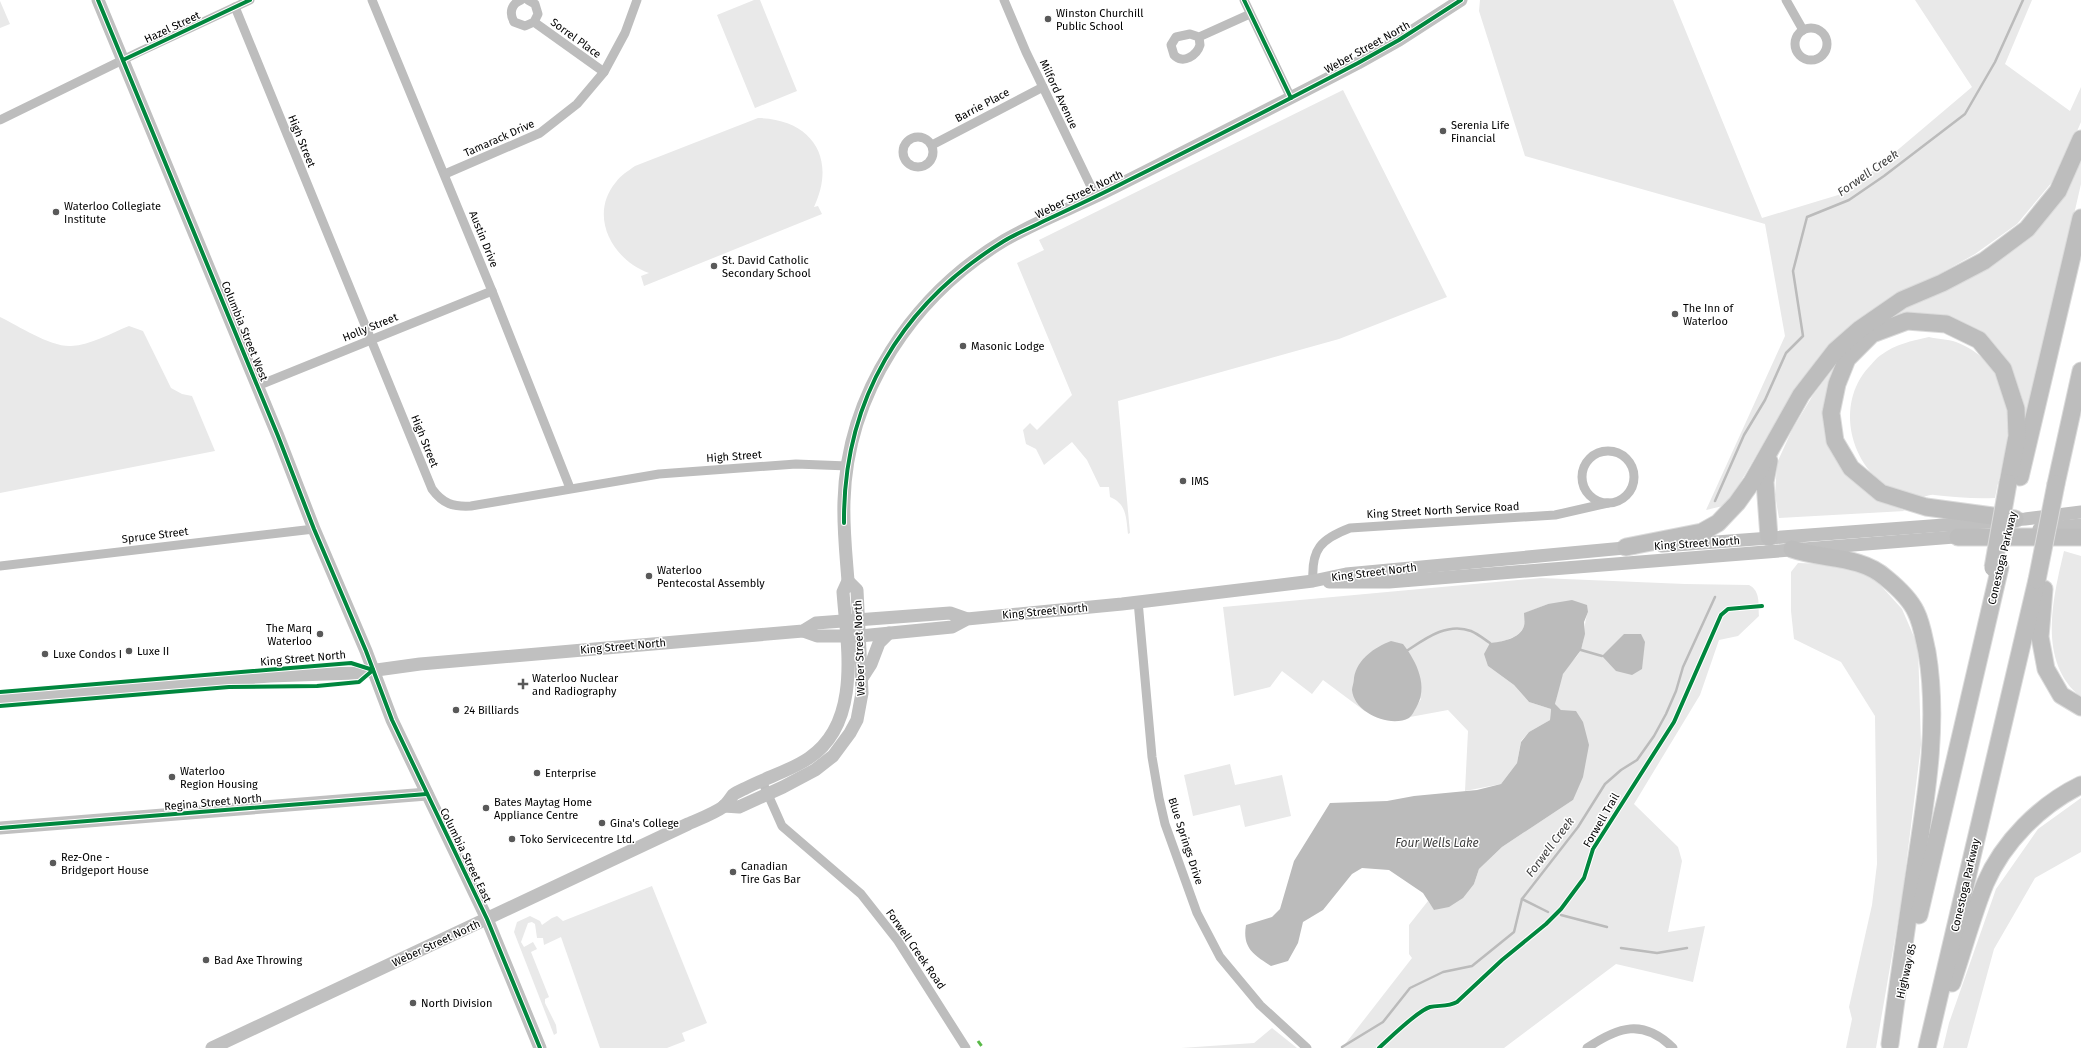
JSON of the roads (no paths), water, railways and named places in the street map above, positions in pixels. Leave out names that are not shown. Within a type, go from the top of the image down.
[{"type":"highway","points":[[1626,548],[1702,532],[1718,524],[1737,503],[1752,482],[1801,395],[1835,351],[1860,329],[1902,300],[1942,283],[1984,261],[2027,230],[2058,191],[2081,139]]},
{"type":"highway","name":"Conestoga Parkway","points":[[1922,898],[1991,606],[1996,567],[2013,484],[2081,218]]},
{"type":"highway","points":[[2013,484],[2017,436],[2016,409],[2003,369],[1979,340],[1946,324],[1906,321],[1872,334],[1847,359],[1837,384],[1831,413],[1835,441],[1851,468],[1881,493],[1888,496],[1926,507],[2015,519]]},
{"type":"highway","name":"Conestoga Parkway","points":[[1927,1048],[2037,580],[2081,371]]},
{"type":"highway","points":[[1769,537],[1765,482],[1768,462],[1780,432]]},
{"type":"highway","points":[[2056,484],[2040,637],[2046,669],[2062,695],[2081,707]]},
{"type":"highway","points":[[1958,537],[2081,537]]},
{"type":"highway","points":[[1792,549],[1810,555],[1858,562],[1871,568],[1885,577],[1908,600],[1916,611],[1923,632],[1929,664],[1931,696],[1928,784],[1889,1046]]},
{"type":"highway","points":[[1931,1048],[1985,884],[2003,853],[2025,824],[2070,790],[2081,785]]},
{"type":"highway","name":"Highway 85","points":[[1889,1046],[1922,898]]},
{"type":"main road","name":"Columbia Street West","points":[[98,0],[373,670]]},
{"type":"main road","name":"Weber Street North","points":[[212,1048],[724,806],[734,795],[809,758],[824,746],[835,732],[843,712],[846,692],[846,637],[843,592],[848,581],[844,500],[848,466],[861,411],[874,380],[895,343],[921,308],[962,270],[1005,240],[1096,197],[1291,98],[1399,40],[1461,0]]},
{"type":"main road","name":"King Street North","points":[[0,698],[270,676],[373,670],[420,664],[803,631],[816,636],[860,636],[952,627],[967,619],[1313,581],[1346,574],[1626,548],[1693,545],[1769,537],[2015,519],[2081,512]]},
{"type":"main road","name":"King Street North","points":[[1313,581],[1350,584],[1389,582],[1958,537],[2081,525]]},
{"type":"main road","name":"Weber Street North","points":[[724,806],[739,807],[823,764],[843,745],[857,720],[861,700],[862,678],[860,636],[857,590],[848,581]]},
{"type":"main road","name":"King Street North","points":[[803,631],[816,623],[859,621],[950,613],[967,619]]},
{"type":"main road","points":[[862,678],[871,664],[878,643],[889,633]]},
{"type":"main road","name":"Columbia Street East","points":[[373,670],[392,720],[487,919],[540,1048]]},
{"type":"main road","name":"Regina Street North","points":[[0,828],[427,794]]},
{"type":"street","name":"Hazel Street","points":[[0,120],[250,0]]},
{"type":"street","name":"Austin Drive","points":[[372,0],[445,174],[570,488]]},
{"type":"street","name":"Sorrel Place","points":[[521,0],[514,5],[512,9],[512,18],[520,26],[530,25],[536,19],[537,10],[535,4],[528,0]]},
{"type":"street","name":"Tamarack Drive","points":[[445,174],[540,133],[577,104],[604,72],[624,33],[637,0]]},
{"type":"street","name":"Milford Avenue","points":[[1004,0],[1043,87],[1096,197]]},
{"type":"street","points":[[1244,0],[1291,98]]},
{"type":"street","points":[[1786,0],[1803,30]]},
{"type":"street","name":"High Street","points":[[235,7],[432,489],[444,503],[460,507],[471,506],[659,474],[796,464],[848,466]]},
{"type":"street","points":[[1199,37],[1250,14]]},
{"type":"street","name":"Sorrel Place","points":[[534,22],[604,72]]},
{"type":"street","name":"Barrie Place","points":[[932,145],[1043,87]]},
{"type":"street","name":"Holly Street","points":[[257,386],[492,290]]},
{"type":"street","name":"King Street North Service Road","points":[[1313,581],[1314,558],[1320,545],[1332,535],[1350,528],[1555,515],[1608,503],[1620,500],[1627,494],[1633,485],[1634,476],[1632,467],[1622,455],[1605,451],[1590,458],[1585,465],[1582,474],[1583,483],[1592,497],[1599,502],[1608,503]]},
{"type":"street","name":"Spruce Street","points":[[0,566],[314,529]]},
{"type":"street","name":"Blue Springs Drive","points":[[1138,601],[1152,757],[1159,798],[1165,824],[1197,913],[1220,957],[1260,1005],[1307,1048]]},
{"type":"street","name":"Forwell Creek Road","points":[[762,781],[782,826],[794,839],[861,894],[898,941],[966,1048]]},
{"type":"street","points":[[1587,1048],[1606,1035],[1618,1030],[1637,1028],[1652,1032],[1665,1040],[1673,1048]]},
{"type":"water","name":"Four Wells Lake","points":[[1572,600],[1587,605],[1588,612],[1584,622],[1585,634],[1581,650],[1563,674],[1555,704],[1561,710],[1576,711],[1583,722],[1589,745],[1583,777],[1573,800],[1502,847],[1479,869],[1474,884],[1463,898],[1449,907],[1434,910],[1423,893],[1389,870],[1362,868],[1352,874],[1323,910],[1303,922],[1298,943],[1288,961],[1271,966],[1259,958],[1251,950],[1246,940],[1246,925],[1272,917],[1280,909],[1294,861],[1330,803],[1387,801],[1414,796],[1477,790],[1501,784],[1517,763],[1521,742],[1529,732],[1550,720],[1551,709],[1529,702],[1514,685],[1488,666],[1484,654],[1490,643],[1505,641],[1519,634],[1524,626],[1524,613],[1548,604]]},
{"type":"water","points":[[1624,634],[1641,634],[1645,642],[1642,669],[1632,675],[1616,671],[1602,656]]},
{"type":"water","points":[[1391,641],[1403,644],[1408,651],[1417,667],[1421,683],[1420,700],[1416,708],[1409,718],[1401,721],[1383,720],[1366,712],[1354,698],[1352,690],[1354,678],[1359,665],[1373,650]]},
{"type":"waterway","name":"Forwell Creek","points":[[1715,501],[1744,435],[1765,400],[1786,353],[1803,336],[1793,271],[1807,217],[1849,200],[1884,176],[1965,114],[1995,62],[2023,0]]},
{"type":"waterway","name":"Forwell Creek","points":[[1342,1047],[1383,1022],[1410,988],[1443,972],[1472,966],[1514,932],[1522,899],[1578,827],[1605,784],[1621,770],[1637,760],[1654,736],[1666,714],[1676,691],[1683,667],[1715,597]]},
{"type":"waterway","points":[[1408,650],[1430,636],[1454,628],[1471,631],[1490,643]]},
{"type":"waterway","points":[[1581,650],[1602,656]]},
{"type":"waterway","points":[[1522,899],[1548,912]]},
{"type":"waterway","points":[[1561,915],[1607,927]]},
{"type":"waterway","points":[[1621,948],[1657,953],[1687,948]]},
{"type":"place","name":"Winston Churchill Public School","points":[[1048,19]]},
{"type":"place","name":"Serenia Life Financial","points":[[1443,131]]},
{"type":"place","name":"Waterloo Collegiate Institute","points":[[56,212]]},
{"type":"place","name":"St. David Catholic Secondary School","points":[[714,266]]},
{"type":"place","name":"The Inn of Waterloo","points":[[1675,314]]},
{"type":"place","name":"Masonic Lodge","points":[[963,346]]},
{"type":"place","name":"IMS","points":[[1183,481]]},
{"type":"place","name":"Waterloo Pentecostal Assembly","points":[[649,576]]},
{"type":"place","name":"The Marq Waterloo","points":[[320,634]]},
{"type":"place","name":"Luxe II","points":[[129,651]]},
{"type":"place","name":"Luxe Condos I","points":[[45,654]]},
{"type":"place","name":"Waterloo Nuclear and Radiography","points":[[523,684]]},
{"type":"place","name":"24 Billiards","points":[[456,710]]},
{"type":"place","name":"Enterprise","points":[[537,773]]},
{"type":"place","name":"Waterloo Region Housing","points":[[172,777]]},
{"type":"place","name":"Bates Maytag Home Appliance Centre","points":[[486,808]]},
{"type":"place","name":"Gina's College","points":[[602,823]]},
{"type":"place","name":"Toko Servicecentre Ltd.","points":[[512,839]]},
{"type":"place","name":"Rez-One - Bridgeport House","points":[[53,863]]},
{"type":"place","name":"Canadian Tire Gas Bar","points":[[733,872]]},
{"type":"place","name":"Bad Axe Throwing","points":[[206,960]]},
{"type":"place","name":"North Division","points":[[413,1003]]}]
